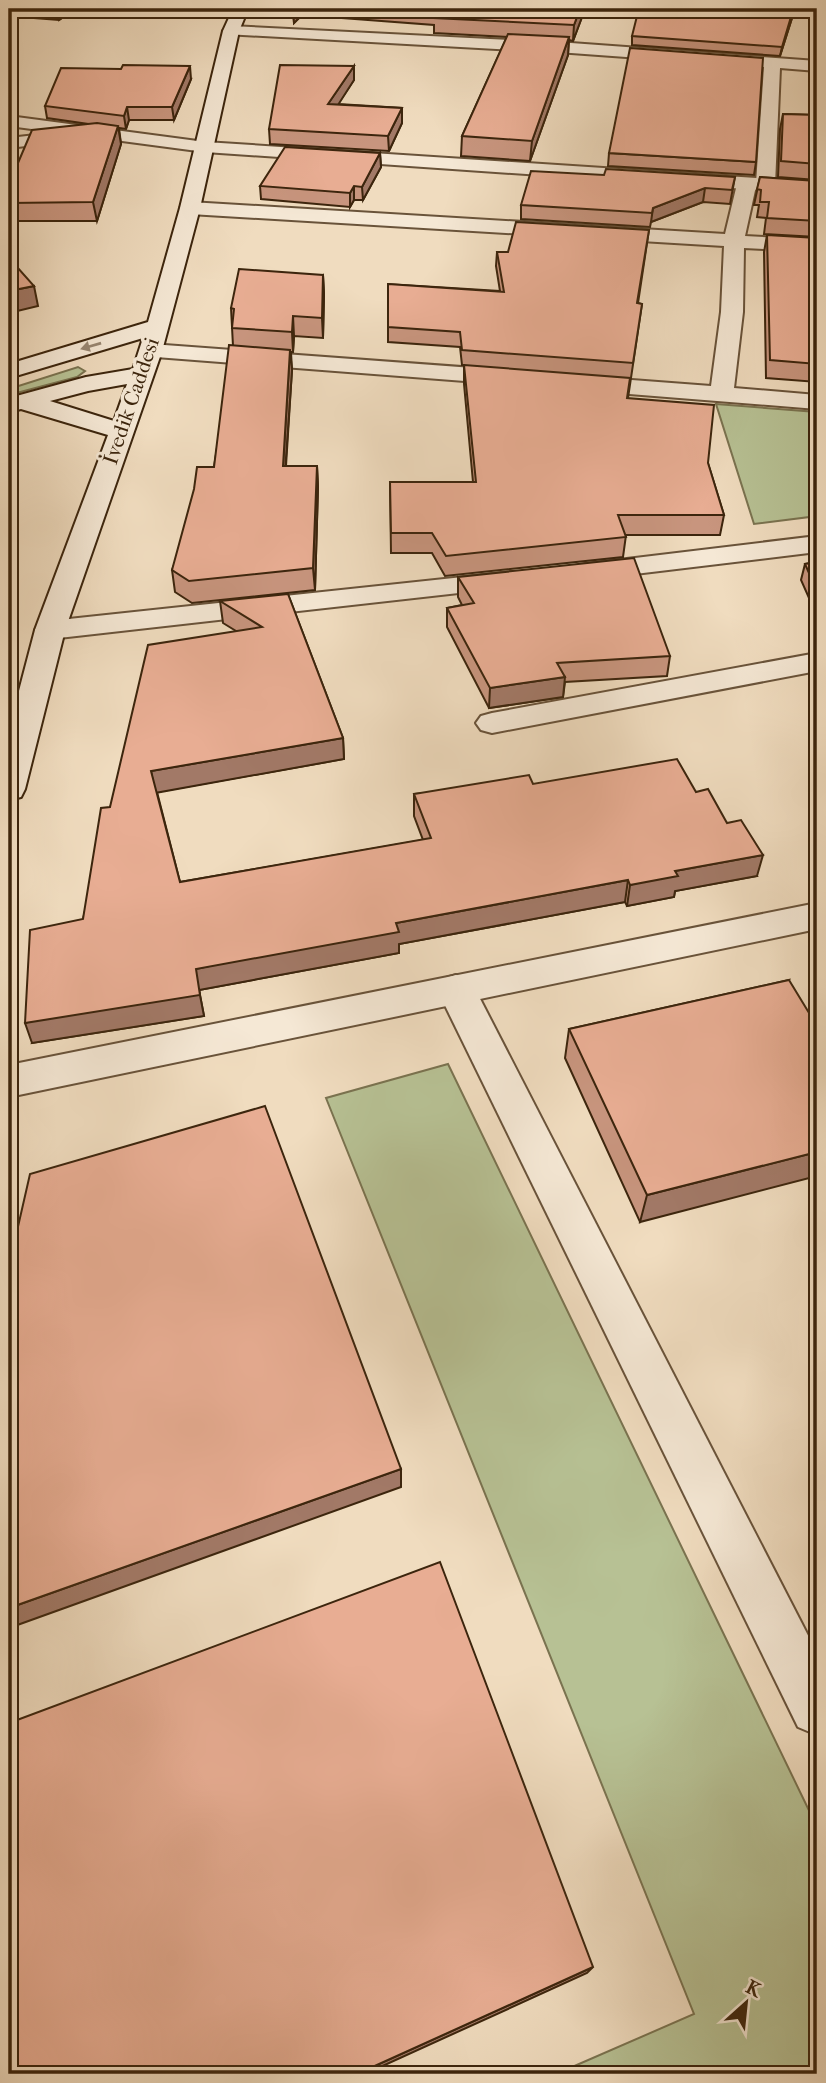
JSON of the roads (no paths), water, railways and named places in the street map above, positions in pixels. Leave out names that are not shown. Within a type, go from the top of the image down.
[{"type":"street","name":"İvedik Caddesi","points":[[10,780],[50,630],[120,431],[147,363],[190,208],[232,31],[240,9]]},
{"type":"street","points":[[722,9],[817,12]]},
{"type":"street","points":[[232,31],[572,48],[817,66]]},
{"type":"street","points":[[722,393],[732,312],[734,240],[756,184],[772,64]]},
{"type":"street","points":[[9,121],[205,146],[817,188]]},
{"type":"street","points":[[9,143],[104,133]]},
{"type":"street","points":[[190,208],[817,246]]},
{"type":"street","points":[[9,370],[156,327]]},
{"type":"street","points":[[14,403],[86,384],[147,363],[547,380],[817,402]]},
{"type":"street","points":[[14,403],[56,410],[120,431]]},
{"type":"street","points":[[50,630],[817,544]]},
{"type":"street","points":[[492,723],[817,662]]},
{"type":"street","points":[[9,1081],[817,916]]},
{"type":"street","points":[[456,989],[817,1708]]}]
